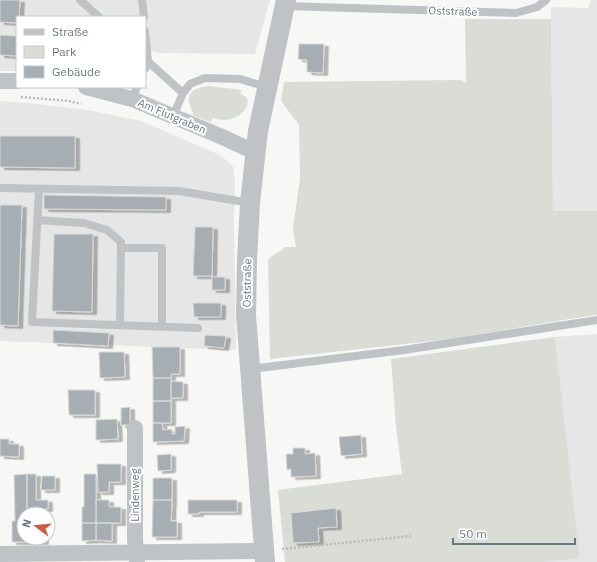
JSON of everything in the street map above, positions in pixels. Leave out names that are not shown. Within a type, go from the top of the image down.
[{"type":"street","name":"Oststraße","points":[[264,556],[246,315],[247,260],[250,203],[258,131],[285,3]]},
{"type":"street","points":[[0,81],[16,89]]},
{"type":"street","name":"Am Flutgraben","points":[[94,88],[135,93],[173,116],[255,152]]},
{"type":"street","name":"Lindenweg","points":[[135,428],[135,540],[137,557]]},
{"type":"street","points":[[0,554],[137,557],[264,556]]},
{"type":"lane","points":[[80,0],[98,16]]},
{"type":"lane","points":[[142,0],[144,16]]},
{"type":"lane","name":"Oststraße","points":[[285,3],[516,12],[537,7],[546,0]]},
{"type":"lane","points":[[146,63],[183,93]]},
{"type":"lane","points":[[173,116],[183,93],[190,84],[205,78],[240,78],[267,87]]},
{"type":"lane","points":[[0,188],[179,191],[250,203]]},
{"type":"lane","points":[[39,189],[32,322],[198,328]]},
{"type":"lane","points":[[37,220],[84,223],[107,230],[121,242],[120,325]]},
{"type":"lane","points":[[121,248],[162,248],[162,326]]},
{"type":"lane","points":[[251,369],[404,350],[597,320]]},
{"type":"path","points":[[16,89],[84,104]]},
{"type":"path","points":[[264,556],[410,536]]},
{"type":"shaded area","points":[[0,0],[270,0],[255,54],[158,53],[146,49],[146,16],[16,16],[16,71],[0,71]]},
{"type":"shaded area","points":[[591,0],[597,0],[597,211],[553,212],[551,7],[588,8]]},
{"type":"shaded area","points":[[0,101],[87,110],[141,121],[220,155],[233,166],[235,182],[234,216],[236,350],[0,341]]},
{"type":"shaded area","points":[[597,334],[597,562],[542,562],[580,557],[555,337]]},
{"type":"green space","points":[[465,19],[551,19],[553,211],[597,211],[597,315],[450,339],[270,359],[268,259],[286,247],[296,247],[293,229],[300,178],[299,125],[281,101],[284,82],[460,80],[466,83]]},
{"type":"green space","points":[[209,86],[242,90],[240,93],[247,98],[248,102],[245,110],[234,118],[225,120],[212,118],[211,122],[194,116],[189,103],[190,95],[196,89]]},
{"type":"green space","points":[[555,337],[580,558],[542,562],[285,562],[278,490],[402,474],[396,426],[391,359]]},
{"type":"building","points":[[0,0],[20,0],[19,16],[16,16],[16,23],[0,22]]},
{"type":"building","points":[[0,35],[16,36],[16,56],[0,55]]},
{"type":"building","points":[[299,44],[324,44],[323,73],[307,72],[307,60],[298,59]]},
{"type":"building","points":[[0,136],[75,136],[75,168],[0,167]]},
{"type":"building","points":[[44,195],[166,197],[166,210],[44,209]]},
{"type":"building","points":[[0,205],[22,205],[18,326],[0,325]]},
{"type":"building","points":[[195,227],[213,227],[212,276],[193,276]]},
{"type":"building","points":[[54,234],[93,234],[92,312],[52,311]]},
{"type":"building","points":[[212,277],[225,277],[225,290],[212,290]]},
{"type":"building","points":[[193,303],[221,303],[221,317],[194,317]]},
{"type":"building","points":[[53,330],[109,333],[108,346],[53,343]]},
{"type":"building","points":[[205,335],[226,336],[224,348],[204,346]]},
{"type":"building","points":[[152,347],[180,347],[180,374],[171,374],[171,378],[153,378]]},
{"type":"building","points":[[99,352],[124,352],[125,377],[100,378]]},
{"type":"building","points":[[153,378],[171,378],[171,401],[153,401]]},
{"type":"building","points":[[171,381],[183,382],[183,398],[171,398]]},
{"type":"building","points":[[68,390],[95,390],[95,415],[69,415]]},
{"type":"building","points":[[153,401],[171,401],[171,423],[153,423]]},
{"type":"building","points":[[130,407],[130,425],[121,425],[121,408]]},
{"type":"building","points":[[117,419],[118,439],[96,440],[96,420]]},
{"type":"building","points":[[153,423],[162,423],[163,430],[172,429],[172,434],[175,434],[175,427],[185,426],[184,441],[153,442]]},
{"type":"building","points":[[361,435],[362,454],[341,456],[339,437]]},
{"type":"building","points":[[0,439],[9,439],[9,444],[19,444],[19,457],[0,456]]},
{"type":"building","points":[[293,448],[305,448],[305,454],[315,453],[316,476],[291,477],[291,469],[287,470],[286,454],[293,454]]},
{"type":"building","points":[[171,454],[171,470],[158,471],[157,455]]},
{"type":"building","points":[[97,464],[121,464],[121,482],[109,482],[109,492],[98,492]]},
{"type":"building","points":[[27,474],[36,474],[36,500],[48,500],[48,506],[27,506]]},
{"type":"building","points":[[27,474],[27,506],[16,506],[16,542],[12,542],[12,521],[15,521],[14,475]]},
{"type":"building","points":[[84,474],[96,474],[96,523],[82,523],[82,507],[84,507]]},
{"type":"building","points":[[42,476],[55,476],[55,490],[41,490]]},
{"type":"building","points":[[153,478],[172,478],[172,500],[153,500]]},
{"type":"building","points":[[96,500],[109,500],[109,507],[121,507],[121,523],[96,523]]},
{"type":"building","points":[[153,500],[172,500],[171,521],[177,521],[177,537],[152,537]]},
{"type":"building","points":[[188,500],[237,500],[237,512],[199,512],[199,514],[188,514]]},
{"type":"building","points":[[336,508],[337,527],[318,528],[319,542],[293,543],[291,513]]},
{"type":"building","points":[[82,523],[96,523],[96,540],[82,541]]},
{"type":"building","points":[[96,523],[112,523],[112,541],[96,540]]}]
